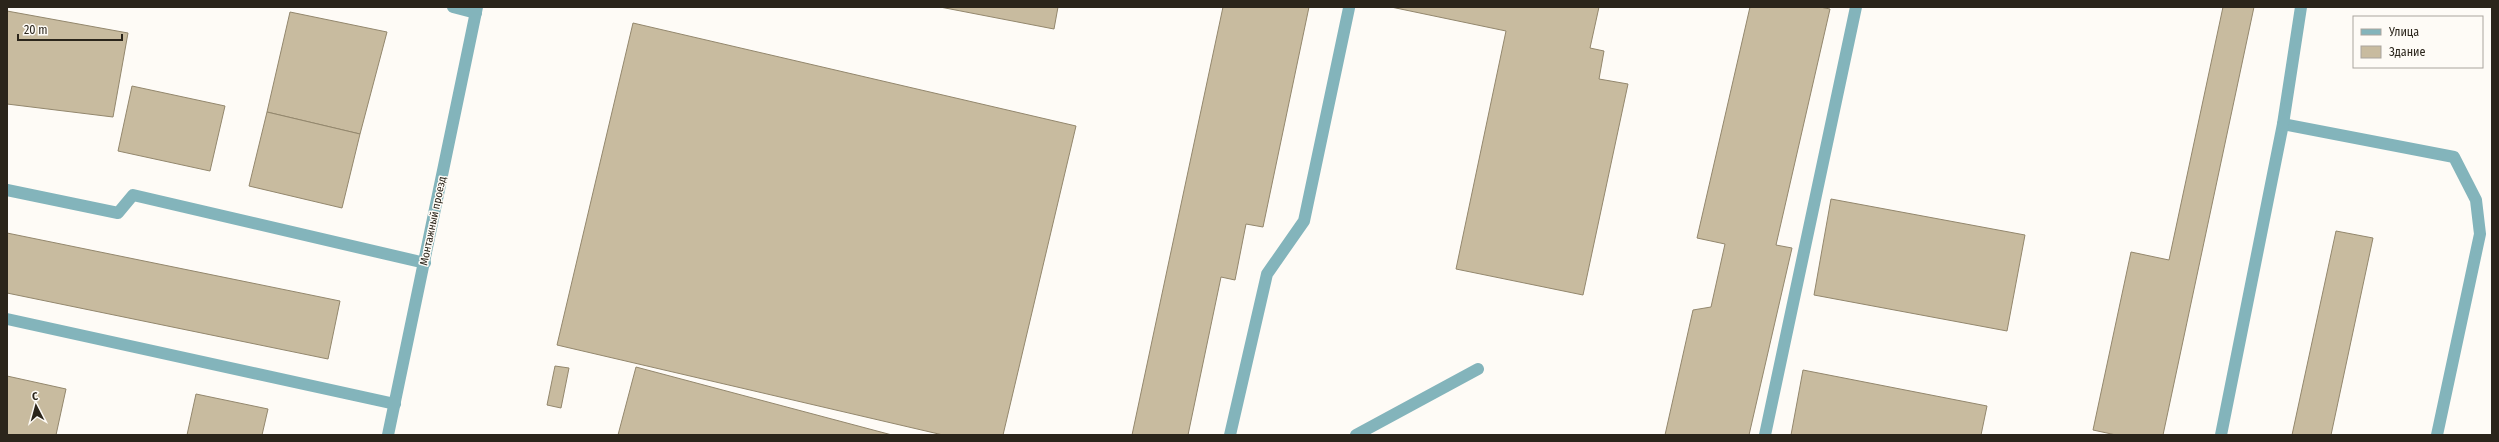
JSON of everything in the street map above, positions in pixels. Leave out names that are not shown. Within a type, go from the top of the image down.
[{"type":"street","points":[[452,7],[477,10]]},
{"type":"street","points":[[1765,435],[1856,7]]},
{"type":"street","points":[[2221,435],[2283,124],[2301,7]]},
{"type":"street","points":[[1230,435],[1267,274],[1304,221],[1349,8]]},
{"type":"street","name":"Монтажный проезд","points":[[388,435],[477,10]]},
{"type":"street","points":[[2283,124],[2454,157],[2476,200],[2480,234],[2438,435]]},
{"type":"street","points":[[7,190],[118,213],[133,195],[425,263]]},
{"type":"street","points":[[7,319],[395,404]]},
{"type":"street","points":[[1356,435],[1478,370]]},
{"type":"building","points":[[940,7],[1058,7],[1054,29]]},
{"type":"building","points":[[1223,7],[1309,7],[1263,227],[1246,224],[1235,280],[1221,277],[1188,435],[1132,435]]},
{"type":"building","points":[[1391,7],[1599,7],[1590,48],[1604,51],[1599,79],[1628,84],[1583,295],[1456,269],[1506,31]]},
{"type":"building","points":[[1750,7],[1820,7],[1830,9],[1776,245],[1792,248],[1749,435],[1665,435],[1693,310],[1711,307],[1725,244],[1697,238]]},
{"type":"building","points":[[2223,7],[2254,7],[2163,435],[2116,435],[2093,430],[2131,252],[2169,260]]},
{"type":"building","points":[[7,11],[128,33],[113,117],[7,104]]},
{"type":"building","points":[[290,12],[387,32],[360,134],[267,112]]},
{"type":"building","points":[[633,23],[1076,126],[1003,435],[943,435],[557,345]]},
{"type":"building","points":[[132,86],[225,106],[210,171],[118,151]]},
{"type":"building","points":[[267,112],[360,134],[342,208],[249,186]]},
{"type":"building","points":[[1831,199],[2025,235],[2007,331],[1814,295]]},
{"type":"building","points":[[2336,231],[2373,238],[2331,435],[2292,435]]},
{"type":"building","points":[[7,233],[340,301],[328,359],[7,293]]},
{"type":"building","points":[[555,366],[569,368],[561,408],[547,405]]},
{"type":"building","points":[[636,367],[892,435],[618,435]]},
{"type":"building","points":[[1803,370],[1987,406],[1981,435],[1791,435]]},
{"type":"building","points":[[7,376],[66,389],[56,435],[7,435]]},
{"type":"building","points":[[196,394],[268,409],[262,435],[187,435]]}]
